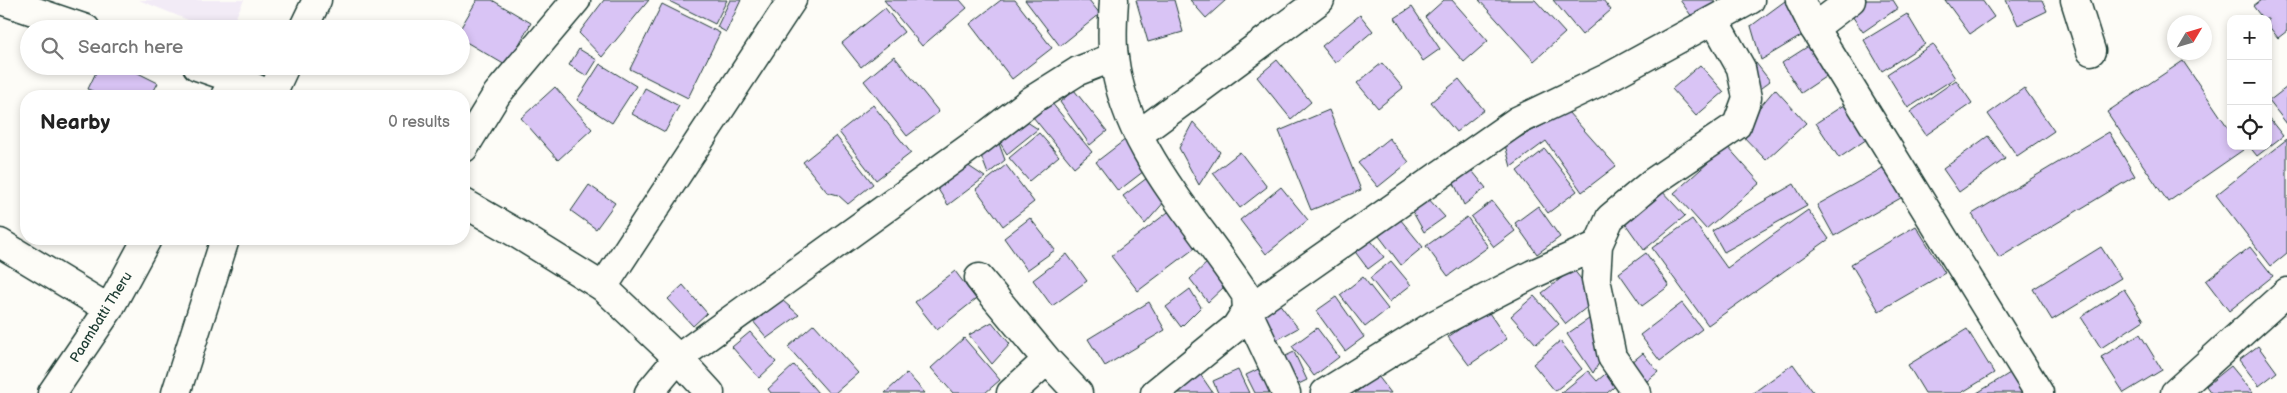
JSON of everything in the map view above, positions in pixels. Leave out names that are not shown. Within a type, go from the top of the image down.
[{"type":"street","points":[[1,0],[60,20]]},
{"type":"street","points":[[307,20],[317,0]]},
{"type":"street","points":[[470,138],[497,94],[576,0]]},
{"type":"street","points":[[603,286],[792,0]]},
{"type":"street","points":[[1114,0],[1114,57],[1123,100],[1152,161],[1246,295],[1247,310],[1286,393]]},
{"type":"street","points":[[1139,134],[1320,0]]},
{"type":"street","points":[[1155,393],[1236,327],[1247,310],[1517,121],[1605,79],[1750,0]]},
{"type":"street","points":[[1800,0],[1814,28],[2039,393]]},
{"type":"street","points":[[1814,28],[1852,0]]},
{"type":"street","points":[[2075,0],[2091,51]]},
{"type":"street","points":[[1637,393],[1612,357],[1596,279],[1598,245],[1610,218],[1653,182],[1737,125],[1746,98],[1741,68],[1714,20]]},
{"type":"street","points":[[649,393],[678,358],[980,140],[1032,100],[1078,71],[1114,57]]},
{"type":"street","points":[[211,75],[230,88]]},
{"type":"street","points":[[275,90],[281,75]]},
{"type":"street","points":[[470,206],[603,286],[678,358],[710,393]]},
{"type":"street","points":[[0,243],[109,309]]},
{"type":"street","name":"Paambatti Theru","points":[[52,393],[109,309],[144,245]]},
{"type":"street","points":[[176,393],[223,245]]},
{"type":"street","points":[[1325,393],[1436,324],[1533,274],[1598,245]]},
{"type":"street","points":[[979,278],[1047,360],[1078,393]]},
{"type":"street","points":[[2176,393],[2287,292]]},
{"type":"street","points":[[1011,393],[1047,360]]},
{"type":"shaded area","points":[[139,0],[244,0],[234,20],[188,20]]},
{"type":"building","points":[[477,0],[492,0],[531,23],[507,66],[470,44],[470,20],[465,20]]},
{"type":"building","points":[[604,0],[649,0],[602,57],[579,33]]},
{"type":"building","points":[[667,0],[727,0],[715,24]]},
{"type":"building","points":[[730,0],[741,0],[726,32],[717,27]]},
{"type":"building","points":[[884,0],[960,0],[967,8],[922,46]]},
{"type":"building","points":[[1001,0],[1015,0],[1052,48],[1012,79],[970,24]]},
{"type":"building","points":[[1025,0],[1089,0],[1100,14],[1060,46]]},
{"type":"building","points":[[1136,0],[1174,0],[1183,32],[1148,42]]},
{"type":"building","points":[[1190,0],[1226,0],[1206,18]]},
{"type":"building","points":[[1444,0],[1452,0],[1488,41],[1464,62],[1425,17]]},
{"type":"building","points":[[1479,0],[1535,0],[1565,33],[1534,61]]},
{"type":"building","points":[[1553,0],[1603,0],[1611,10],[1582,35]]},
{"type":"building","points":[[1680,0],[1714,0],[1717,6],[1695,21]]},
{"type":"building","points":[[1857,0],[1893,0],[1898,8],[1863,32],[1846,7]]},
{"type":"building","points":[[1945,0],[1982,0],[1994,17],[1970,34]]},
{"type":"building","points":[[2006,0],[2042,0],[2047,11],[2018,25]]},
{"type":"building","points":[[2261,0],[2287,0],[2287,31],[2278,38],[2272,30],[2272,15],[2260,15],[2253,6]]},
{"type":"building","points":[[1785,1],[1806,33],[1761,60],[1751,26]]},
{"type":"building","points":[[662,4],[720,33],[688,98],[630,69]]},
{"type":"building","points":[[1412,7],[1440,49],[1423,61],[1395,18]]},
{"type":"building","points":[[885,8],[904,32],[861,67],[842,43]]},
{"type":"building","points":[[1907,14],[1925,44],[1882,71],[1864,40]]},
{"type":"building","points":[[1360,15],[1373,31],[1335,63],[1322,46]]},
{"type":"building","points":[[1818,40],[1837,69],[1801,93],[1782,63]]},
{"type":"building","points":[[1933,44],[1955,78],[1908,108],[1887,74]]},
{"type":"building","points":[[579,49],[597,60],[587,76],[569,65]]},
{"type":"building","points":[[894,56],[939,112],[907,136],[864,81]]},
{"type":"building","points":[[1277,60],[1311,102],[1291,119],[1257,77]]},
{"type":"building","points":[[2183,61],[2227,126],[2227,150],[2243,150],[2168,202],[2107,112]]},
{"type":"building","points":[[1382,63],[1403,88],[1378,108],[1357,83]]},
{"type":"building","points":[[1756,63],[1770,81],[1756,92],[1752,78]]},
{"type":"building","points":[[600,64],[636,86],[612,123],[577,100]]},
{"type":"building","points":[[1700,65],[1724,92],[1696,116],[1672,89]]},
{"type":"building","points":[[95,75],[142,75],[158,83],[154,90],[88,89]]},
{"type":"building","points":[[1459,79],[1484,110],[1456,132],[1431,102]]},
{"type":"building","points":[[1956,80],[1972,103],[1926,135],[1910,112]]},
{"type":"building","points":[[555,87],[592,129],[558,160],[521,118]]},
{"type":"building","points":[[2287,87],[2287,124],[2272,105],[2272,99]]},
{"type":"building","points":[[645,88],[679,106],[665,132],[632,114]]},
{"type":"building","points":[[2024,88],[2054,131],[2017,156],[1988,114]]},
{"type":"building","points":[[1775,89],[1806,123],[1766,160],[1739,132]]},
{"type":"building","points":[[1074,90],[1107,131],[1090,145],[1060,102]]},
{"type":"building","points":[[1853,99],[1876,133],[1839,158],[1816,123]]},
{"type":"building","points":[[1051,102],[1092,152],[1074,167],[1033,117]]},
{"type":"building","points":[[873,105],[911,153],[876,180],[839,132]]},
{"type":"building","points":[[1329,110],[1361,190],[1311,210],[1279,131]]},
{"type":"building","points":[[1568,112],[1616,166],[1582,192],[1546,141],[1511,167],[1505,145]]},
{"type":"building","points":[[1024,120],[1038,129],[1007,154],[997,138]]},
{"type":"building","points":[[1193,122],[1220,152],[1199,185],[1179,148]]},
{"type":"building","points":[[2272,122],[2283,136],[2272,144]]},
{"type":"building","points":[[2109,132],[2135,176],[1999,258],[1972,214]]},
{"type":"building","points":[[1039,133],[1059,156],[1029,181],[1009,158]]},
{"type":"building","points":[[836,136],[873,184],[848,204],[838,195],[827,192],[803,162]]},
{"type":"building","points":[[1988,136],[2005,159],[1959,192],[1943,169]]},
{"type":"building","points":[[997,138],[1005,160],[988,174],[980,153]]},
{"type":"building","points":[[1389,138],[1409,162],[1378,187],[1358,163]]},
{"type":"building","points":[[1126,139],[1148,168],[1118,191],[1096,162]]},
{"type":"building","points":[[2287,139],[2287,253],[2271,266],[2216,195]]},
{"type":"building","points":[[1727,146],[1760,183],[1706,229],[1674,193]]},
{"type":"building","points":[[1545,149],[1577,191],[1548,213],[1517,171]]},
{"type":"building","points":[[2252,150],[2265,150],[2257,156]]},
{"type":"building","points":[[1240,152],[1267,187],[1240,208],[1213,173]]},
{"type":"building","points":[[964,163],[985,177],[948,205],[936,186]]},
{"type":"building","points":[[1006,165],[1034,202],[1003,226],[976,189]]},
{"type":"building","points":[[1888,165],[1906,195],[1834,236],[1817,205]]},
{"type":"building","points":[[1469,167],[1486,188],[1464,205],[1453,181]]},
{"type":"building","points":[[1147,178],[1166,200],[1145,224],[1123,196]]},
{"type":"building","points":[[1794,184],[1807,206],[1724,252],[1712,231]]},
{"type":"building","points":[[589,185],[615,203],[596,229],[571,211]]},
{"type":"building","points":[[1281,187],[1308,220],[1266,254],[1240,220]]},
{"type":"building","points":[[1660,189],[1685,216],[1644,250],[1622,219]]},
{"type":"building","points":[[1426,196],[1445,217],[1424,232],[1410,207]]},
{"type":"building","points":[[1492,201],[1515,231],[1494,247],[1471,217]]},
{"type":"building","points":[[1538,206],[1560,237],[1537,254],[1515,223]]},
{"type":"building","points":[[1172,209],[1199,245],[1138,291],[1111,256]]},
{"type":"building","points":[[1808,210],[1829,239],[1708,325],[1652,248],[1692,219],[1727,268]]},
{"type":"building","points":[[1467,217],[1488,247],[1448,276],[1426,246]]},
{"type":"building","points":[[1030,218],[1055,250],[1027,270],[1004,238]]},
{"type":"building","points":[[1400,219],[1423,247],[1401,265],[1379,236]]},
{"type":"building","points":[[1916,226],[1945,273],[1879,311],[1851,264]]},
{"type":"building","points":[[1368,237],[1384,257],[1368,269],[1353,249]]},
{"type":"building","points":[[2101,247],[2121,278],[2052,320],[2033,289]]},
{"type":"building","points":[[2250,247],[2273,276],[2229,311],[2206,281]]},
{"type":"building","points":[[1646,253],[1669,286],[1642,306],[1619,273]]},
{"type":"building","points":[[1067,254],[1087,281],[1052,306],[1033,280]]},
{"type":"building","points":[[1210,260],[1225,286],[1208,302],[1190,279]]},
{"type":"building","points":[[1391,261],[1411,285],[1389,302],[1370,278]]},
{"type":"building","points":[[1573,269],[1597,299],[1566,324],[1542,293]]},
{"type":"building","points":[[955,271],[976,299],[937,330],[915,302]]},
{"type":"building","points":[[1363,277],[1388,309],[1365,327],[1340,295]]},
{"type":"building","points":[[683,285],[707,313],[693,326],[668,299]]},
{"type":"building","points":[[1190,289],[1201,307],[1181,327],[1166,307]]},
{"type":"building","points":[[2124,289],[2144,320],[2101,348],[2081,317]]},
{"type":"building","points":[[1534,296],[1559,324],[1536,344],[1511,316]]},
{"type":"building","points":[[1336,297],[1364,337],[1345,351],[1316,311]]},
{"type":"building","points":[[1275,298],[1298,328],[1273,342],[1259,321]]},
{"type":"building","points":[[782,300],[799,315],[767,338],[752,320]]},
{"type":"building","points":[[1149,302],[1165,330],[1105,366],[1088,339]]},
{"type":"building","points":[[1682,303],[1702,329],[1660,361],[1640,335]]},
{"type":"building","points":[[1487,310],[1507,339],[1469,365],[1448,337]]},
{"type":"building","points":[[1599,312],[1605,353],[1593,373],[1567,334]]},
{"type":"building","points":[[992,322],[1010,344],[992,364],[969,335]]},
{"type":"building","points":[[814,324],[858,373],[835,393],[829,393],[788,347]]},
{"type":"building","points":[[1317,328],[1339,357],[1314,376],[1292,346]]},
{"type":"building","points":[[1967,329],[1994,373],[1961,393],[1925,393],[1908,365]]},
{"type":"building","points":[[750,332],[776,362],[759,378],[732,347]]},
{"type":"building","points":[[2140,334],[2162,370],[2124,393],[2101,357]]},
{"type":"building","points":[[964,338],[1000,380],[985,393],[953,393],[931,368]]},
{"type":"building","points":[[1560,341],[1582,369],[1555,391],[1533,364]]},
{"type":"building","points":[[2258,346],[2277,372],[2259,386],[2239,360]]},
{"type":"building","points":[[1294,352],[1307,380],[1280,393],[1255,393],[1246,375]]},
{"type":"building","points":[[1643,353],[1658,372],[1641,386],[1626,367]]},
{"type":"building","points":[[1793,364],[1814,393],[1753,393]]},
{"type":"building","points":[[794,365],[818,393],[771,393],[768,389]]},
{"type":"building","points":[[2231,366],[2253,393],[2211,393],[2206,386]]},
{"type":"building","points":[[1238,370],[1249,393],[1218,393],[1213,381]]},
{"type":"building","points":[[1610,370],[1619,383],[1607,393],[1561,393],[1588,371],[1597,381]]},
{"type":"building","points":[[907,373],[925,393],[885,393]]},
{"type":"building","points":[[2010,373],[2022,393],[1977,393]]},
{"type":"building","points":[[1200,374],[1213,393],[1177,393]]},
{"type":"building","points":[[1378,376],[1391,393],[1355,393]]}]
